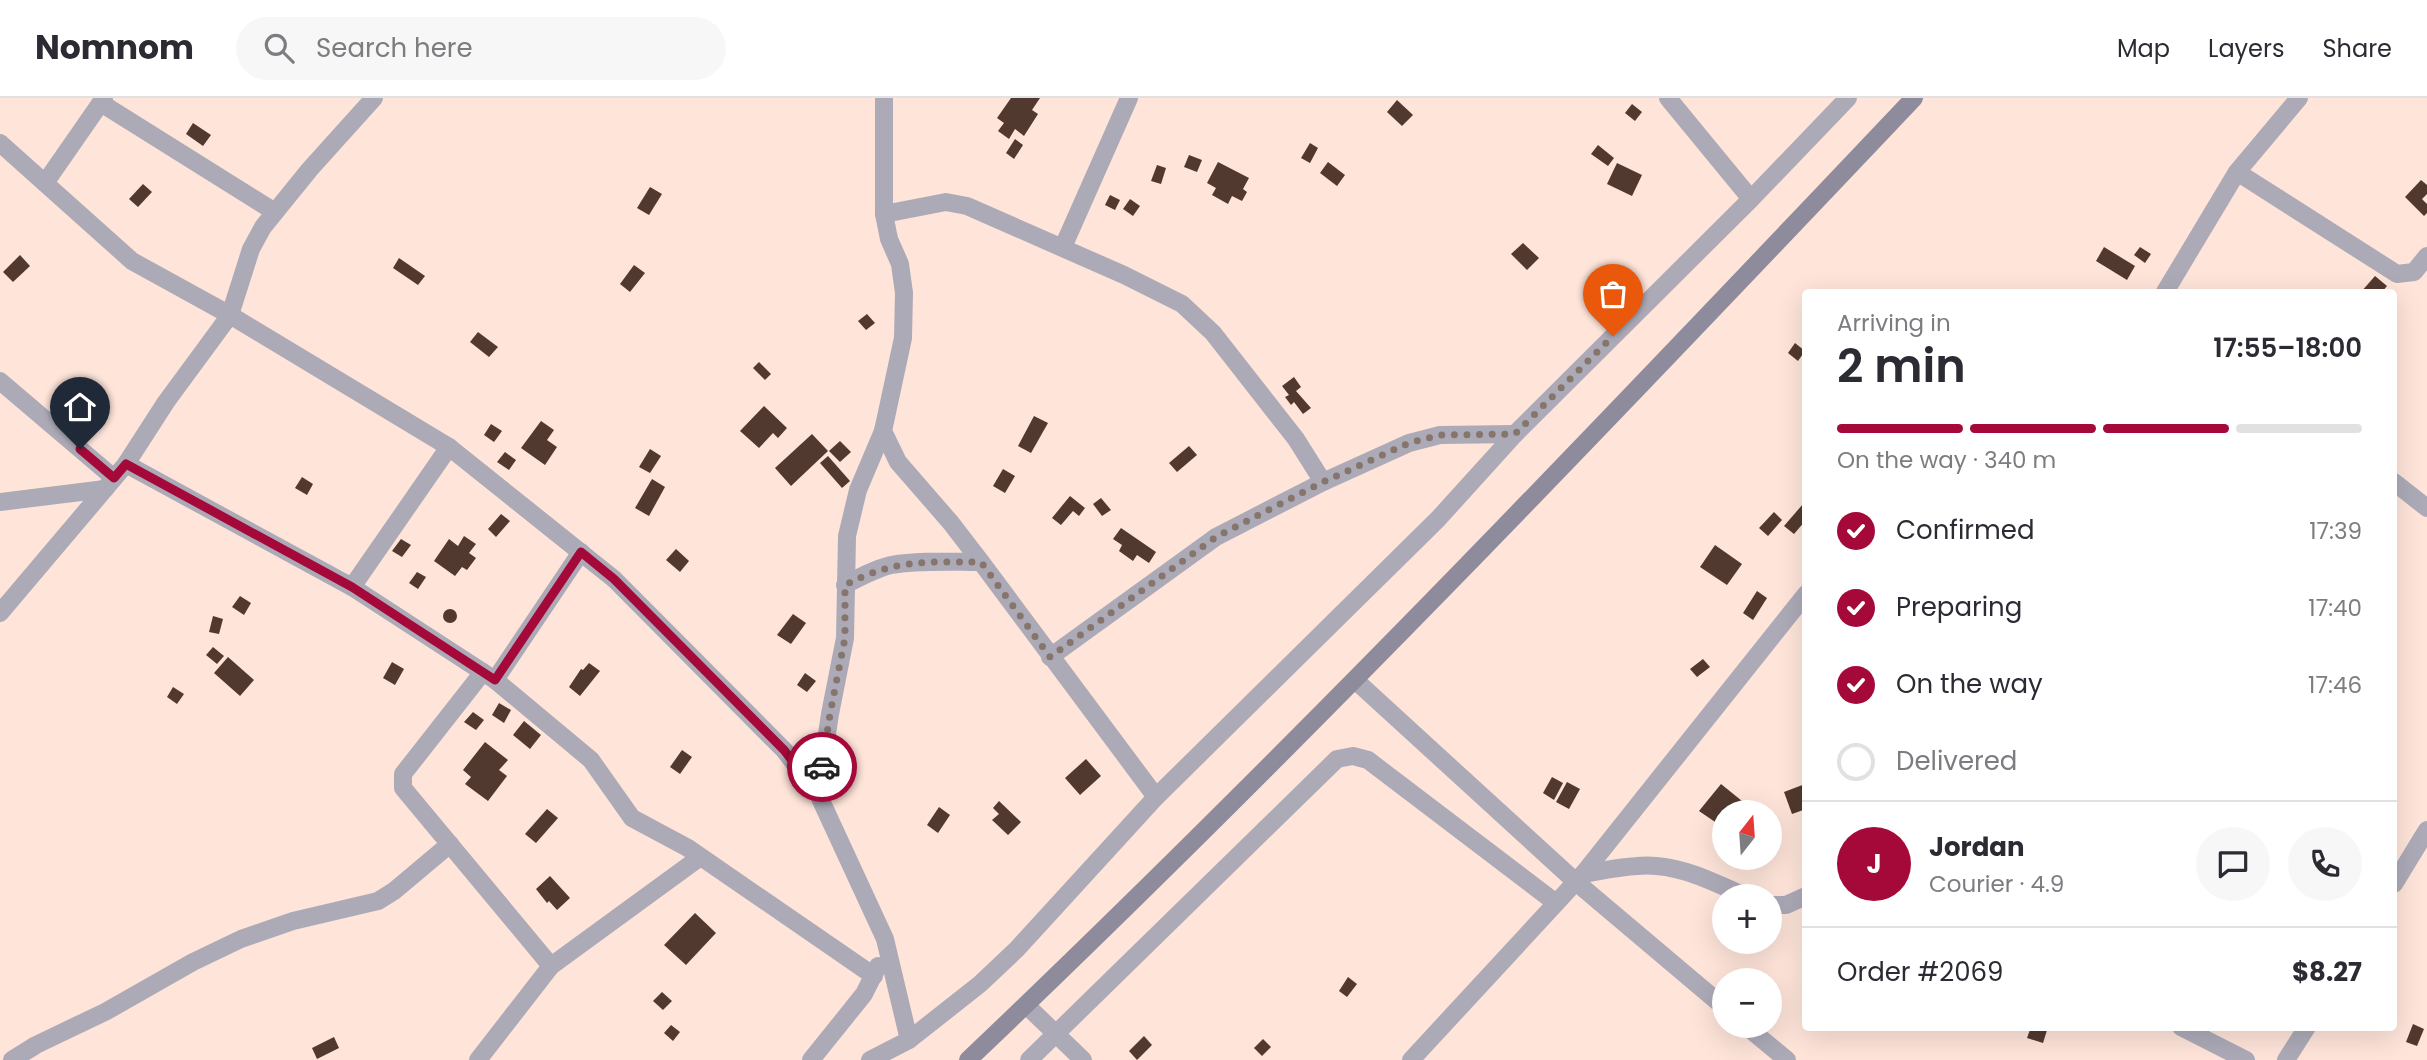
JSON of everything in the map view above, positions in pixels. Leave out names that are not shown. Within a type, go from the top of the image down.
[{"type":"main road","points":[[968,1060],[1026,1006],[1355,680],[1914,98]]},
{"type":"street","points":[[818,794],[845,638],[847,536],[851,511],[883,431],[904,338],[900,264],[884,214],[884,98]]},
{"type":"street","points":[[1063,247],[1129,98]]},
{"type":"street","points":[[1668,98],[1751,199]]},
{"type":"street","points":[[870,1060],[909,1041],[980,984],[1017,949],[1156,797],[1437,519],[1515,434],[1751,199],[1848,98]]},
{"type":"street","points":[[2167,289],[2237,172],[2299,98]]},
{"type":"street","points":[[0,613],[115,477],[230,315],[251,249],[263,227],[369,99]]},
{"type":"street","points":[[45,183],[103,100],[275,212]]},
{"type":"street","points":[[0,143],[132,261],[230,315],[449,447],[614,579],[784,750],[818,794],[885,939],[909,1041]]},
{"type":"street","points":[[2237,172],[2397,274],[2414,272],[2427,256]]},
{"type":"street","points":[[884,214],[946,202],[967,206],[1063,247],[1182,304],[1213,333],[1296,439],[1323,482]]},
{"type":"street","points":[[0,381],[115,477],[352,587],[489,676],[591,760],[619,803],[632,817],[688,848],[874,976]]},
{"type":"street","points":[[883,431],[898,463],[951,523],[1156,797]]},
{"type":"street","points":[[1050,657],[1216,537],[1323,482],[1409,443],[1440,435],[1515,434]]},
{"type":"street","points":[[352,587],[449,447]]},
{"type":"street","points":[[0,502],[115,477]]},
{"type":"street","points":[[2397,484],[2427,508]]},
{"type":"street","points":[[551,966],[403,788],[402,780],[403,774],[489,676],[581,552]]},
{"type":"street","points":[[845,585],[871,571],[890,566],[908,563],[981,562]]},
{"type":"street","points":[[1411,1060],[1580,878],[1802,599]]},
{"type":"street","points":[[1355,680],[1712,996]]},
{"type":"street","points":[[1029,1060],[1337,760],[1353,756],[1368,760],[1556,903]]},
{"type":"street","points":[[2397,879],[2427,830]]},
{"type":"street","points":[[12,1060],[241,939],[293,921],[377,901],[394,891],[450,844]]},
{"type":"street","points":[[478,1060],[551,966],[699,858]]},
{"type":"street","points":[[1580,878],[1638,865],[1694,874],[1717,884]]},
{"type":"street","points":[[1782,905],[1802,898]]},
{"type":"street","points":[[811,1060],[864,994],[874,976],[885,939]]},
{"type":"street","points":[[1026,1006],[1083,1060]]},
{"type":"street","points":[[2189,1031],[2246,1060]]},
{"type":"street","points":[[2286,1060],[2304,1031]]},
{"type":"street","points":[[1760,1038],[1787,1060]]},
{"type":"building","points":[[1011,98],[1040,98],[1032,110],[1038,114],[1024,136],[1015,129],[1009,139],[998,131],[1004,123],[997,118]]},
{"type":"building","points":[[1397,100],[1413,115],[1402,126],[1387,112]]},
{"type":"building","points":[[1632,104],[1642,112],[1635,121],[1625,113]]},
{"type":"building","points":[[193,123],[211,135],[203,146],[186,134]]},
{"type":"building","points":[[1015,139],[1023,145],[1014,159],[1006,153]]},
{"type":"building","points":[[1310,143],[1318,148],[1310,163],[1301,158]]},
{"type":"building","points":[[1598,145],[1614,158],[1608,166],[1591,154]]},
{"type":"building","points":[[1189,155],[1202,160],[1197,172],[1184,167]]},
{"type":"building","points":[[1218,162],[1249,178],[1243,189],[1247,192],[1242,201],[1232,196],[1228,204],[1212,195],[1216,188],[1207,183]]},
{"type":"building","points":[[1328,162],[1345,175],[1337,186],[1320,173]]},
{"type":"building","points":[[1617,163],[1642,175],[1632,196],[1607,184]]},
{"type":"building","points":[[1157,165],[1166,168],[1161,184],[1151,181]]},
{"type":"building","points":[[2421,180],[2427,185],[2427,194],[2422,199],[2427,204],[2427,213],[2424,216],[2405,197]]},
{"type":"building","points":[[143,184],[152,192],[138,207],[129,199]]},
{"type":"building","points":[[650,187],[662,194],[649,215],[637,208]]},
{"type":"building","points":[[1110,195],[1120,200],[1115,210],[1105,205]]},
{"type":"building","points":[[1130,199],[1140,206],[1133,216],[1123,209]]},
{"type":"building","points":[[1523,243],[1539,258],[1527,270],[1511,254]]},
{"type":"building","points":[[2104,247],[2135,266],[2127,280],[2096,261]]},
{"type":"building","points":[[2140,247],[2151,254],[2145,263],[2134,255]]},
{"type":"building","points":[[20,255],[30,266],[13,282],[3,272]]},
{"type":"building","points":[[399,258],[425,276],[418,285],[393,268]]},
{"type":"building","points":[[634,265],[645,273],[630,292],[620,284]]},
{"type":"building","points":[[2375,276],[2387,286],[2384,289],[2364,289]]},
{"type":"building","points":[[867,314],[875,323],[866,330],[858,321]]},
{"type":"building","points":[[478,332],[498,347],[489,357],[470,342]]},
{"type":"building","points":[[1795,343],[1802,349],[1798,361],[1788,353]]},
{"type":"building","points":[[759,362],[771,374],[765,380],[753,368]]},
{"type":"building","points":[[1294,377],[1301,387],[1296,391],[1311,408],[1303,414],[1294,402],[1291,405],[1285,397],[1289,395],[1282,386]]},
{"type":"building","points":[[764,406],[787,428],[778,438],[773,433],[759,448],[740,431]]},
{"type":"building","points":[[1034,416],[1048,423],[1031,453],[1018,446]]},
{"type":"building","points":[[541,421],[554,430],[547,440],[557,447],[545,465],[521,448]]},
{"type":"building","points":[[491,424],[502,431],[494,442],[484,435]]},
{"type":"building","points":[[812,434],[828,451],[791,486],[775,468]]},
{"type":"building","points":[[840,441],[851,452],[840,462],[829,451]]},
{"type":"building","points":[[1189,446],[1197,455],[1177,472],[1169,463]]},
{"type":"building","points":[[650,449],[661,456],[650,473],[639,467]]},
{"type":"building","points":[[505,452],[516,460],[509,470],[497,462]]},
{"type":"building","points":[[828,456],[850,481],[842,488],[820,463]]},
{"type":"building","points":[[1003,469],[1015,476],[1005,493],[993,486]]},
{"type":"building","points":[[302,477],[313,484],[307,495],[295,488]]},
{"type":"building","points":[[652,479],[665,487],[649,516],[635,508]]},
{"type":"building","points":[[1070,496],[1085,508],[1079,516],[1073,511],[1061,525],[1052,518]]},
{"type":"building","points":[[1101,498],[1111,510],[1102,516],[1093,504]]},
{"type":"building","points":[[1802,505],[1802,525],[1794,534],[1784,526]]},
{"type":"building","points":[[1774,512],[1782,520],[1768,536],[1759,528]]},
{"type":"building","points":[[501,514],[510,521],[496,537],[488,529]]},
{"type":"building","points":[[1121,528],[1156,552],[1149,563],[1137,555],[1133,561],[1119,551],[1122,545],[1113,539]]},
{"type":"building","points":[[464,536],[476,544],[469,553],[476,558],[467,570],[462,567],[455,576],[434,561],[449,539],[458,546]]},
{"type":"building","points":[[401,539],[411,545],[402,557],[392,551]]},
{"type":"building","points":[[1715,545],[1742,564],[1727,585],[1700,567]]},
{"type":"building","points":[[676,549],[689,561],[680,572],[666,560]]},
{"type":"building","points":[[417,572],[426,577],[418,589],[409,583]]},
{"type":"building","points":[[1757,591],[1767,598],[1753,620],[1743,613]]},
{"type":"building","points":[[240,596],[251,603],[244,615],[232,607]]},
{"type":"building","points":[[447,609],[453,609],[457,616],[453,623],[447,623],[443,619],[443,613]]},
{"type":"building","points":[[793,614],[806,623],[791,644],[777,635]]},
{"type":"building","points":[[213,616],[223,619],[219,634],[209,632]]},
{"type":"building","points":[[213,647],[224,656],[217,664],[206,655]]},
{"type":"building","points":[[228,657],[254,680],[240,696],[214,673]]},
{"type":"building","points":[[1703,659],[1710,667],[1697,677],[1690,669]]},
{"type":"building","points":[[392,662],[404,669],[395,685],[383,678]]},
{"type":"building","points":[[589,663],[600,671],[580,696],[569,687],[581,669]]},
{"type":"building","points":[[805,673],[816,681],[807,692],[797,685]]},
{"type":"building","points":[[173,687],[184,694],[177,704],[167,697]]},
{"type":"building","points":[[499,703],[511,710],[504,723],[492,715]]},
{"type":"building","points":[[473,712],[484,720],[476,730],[464,722]]},
{"type":"building","points":[[524,721],[541,735],[530,749],[513,735]]},
{"type":"building","points":[[485,742],[508,760],[499,770],[507,776],[488,801],[465,784],[471,777],[463,770]]},
{"type":"building","points":[[682,750],[692,757],[680,774],[670,767]]},
{"type":"building","points":[[1086,759],[1101,776],[1080,795],[1065,778]]},
{"type":"building","points":[[1552,777],[1563,783],[1554,800],[1543,793]]},
{"type":"building","points":[[1567,782],[1580,789],[1569,809],[1556,802]]},
{"type":"building","points":[[1721,784],[1741,800],[1712,800],[1712,820],[1699,811]]},
{"type":"building","points":[[1802,785],[1802,810],[1792,814],[1784,792]]},
{"type":"building","points":[[999,801],[1021,822],[1008,835],[992,820],[999,814],[993,808]]},
{"type":"building","points":[[939,807],[950,815],[938,833],[927,825]]},
{"type":"building","points":[[547,809],[558,818],[536,843],[525,834]]},
{"type":"building","points":[[550,876],[570,898],[557,910],[549,901],[547,903],[536,889]]},
{"type":"building","points":[[695,913],[716,933],[686,965],[664,945]]},
{"type":"building","points":[[1348,977],[1357,984],[1347,997],[1339,991]]},
{"type":"building","points":[[662,992],[672,1001],[663,1010],[653,1001]]},
{"type":"building","points":[[2413,1024],[2424,1029],[2417,1046],[2406,1042]]},
{"type":"building","points":[[671,1025],[680,1032],[673,1041],[664,1033]]},
{"type":"building","points":[[2030,1031],[2047,1031],[2043,1043],[2027,1038]]},
{"type":"building","points":[[1144,1036],[1152,1045],[1137,1060],[1129,1051]]},
{"type":"building","points":[[334,1037],[339,1048],[317,1059],[312,1048]]},
{"type":"building","points":[[1263,1039],[1271,1047],[1262,1056],[1254,1048]]},
{"type":"way so far","points":[[822,767],[845,638],[845,585],[871,571],[890,566],[908,563],[981,562],[1050,657],[1216,537],[1323,482],[1409,443],[1440,435],[1515,434],[1613,336]]},
{"type":"route","points":[[80,449],[114,478],[126,464],[352,587],[495,680],[581,552],[614,579],[784,750],[818,794],[822,767]]}]
